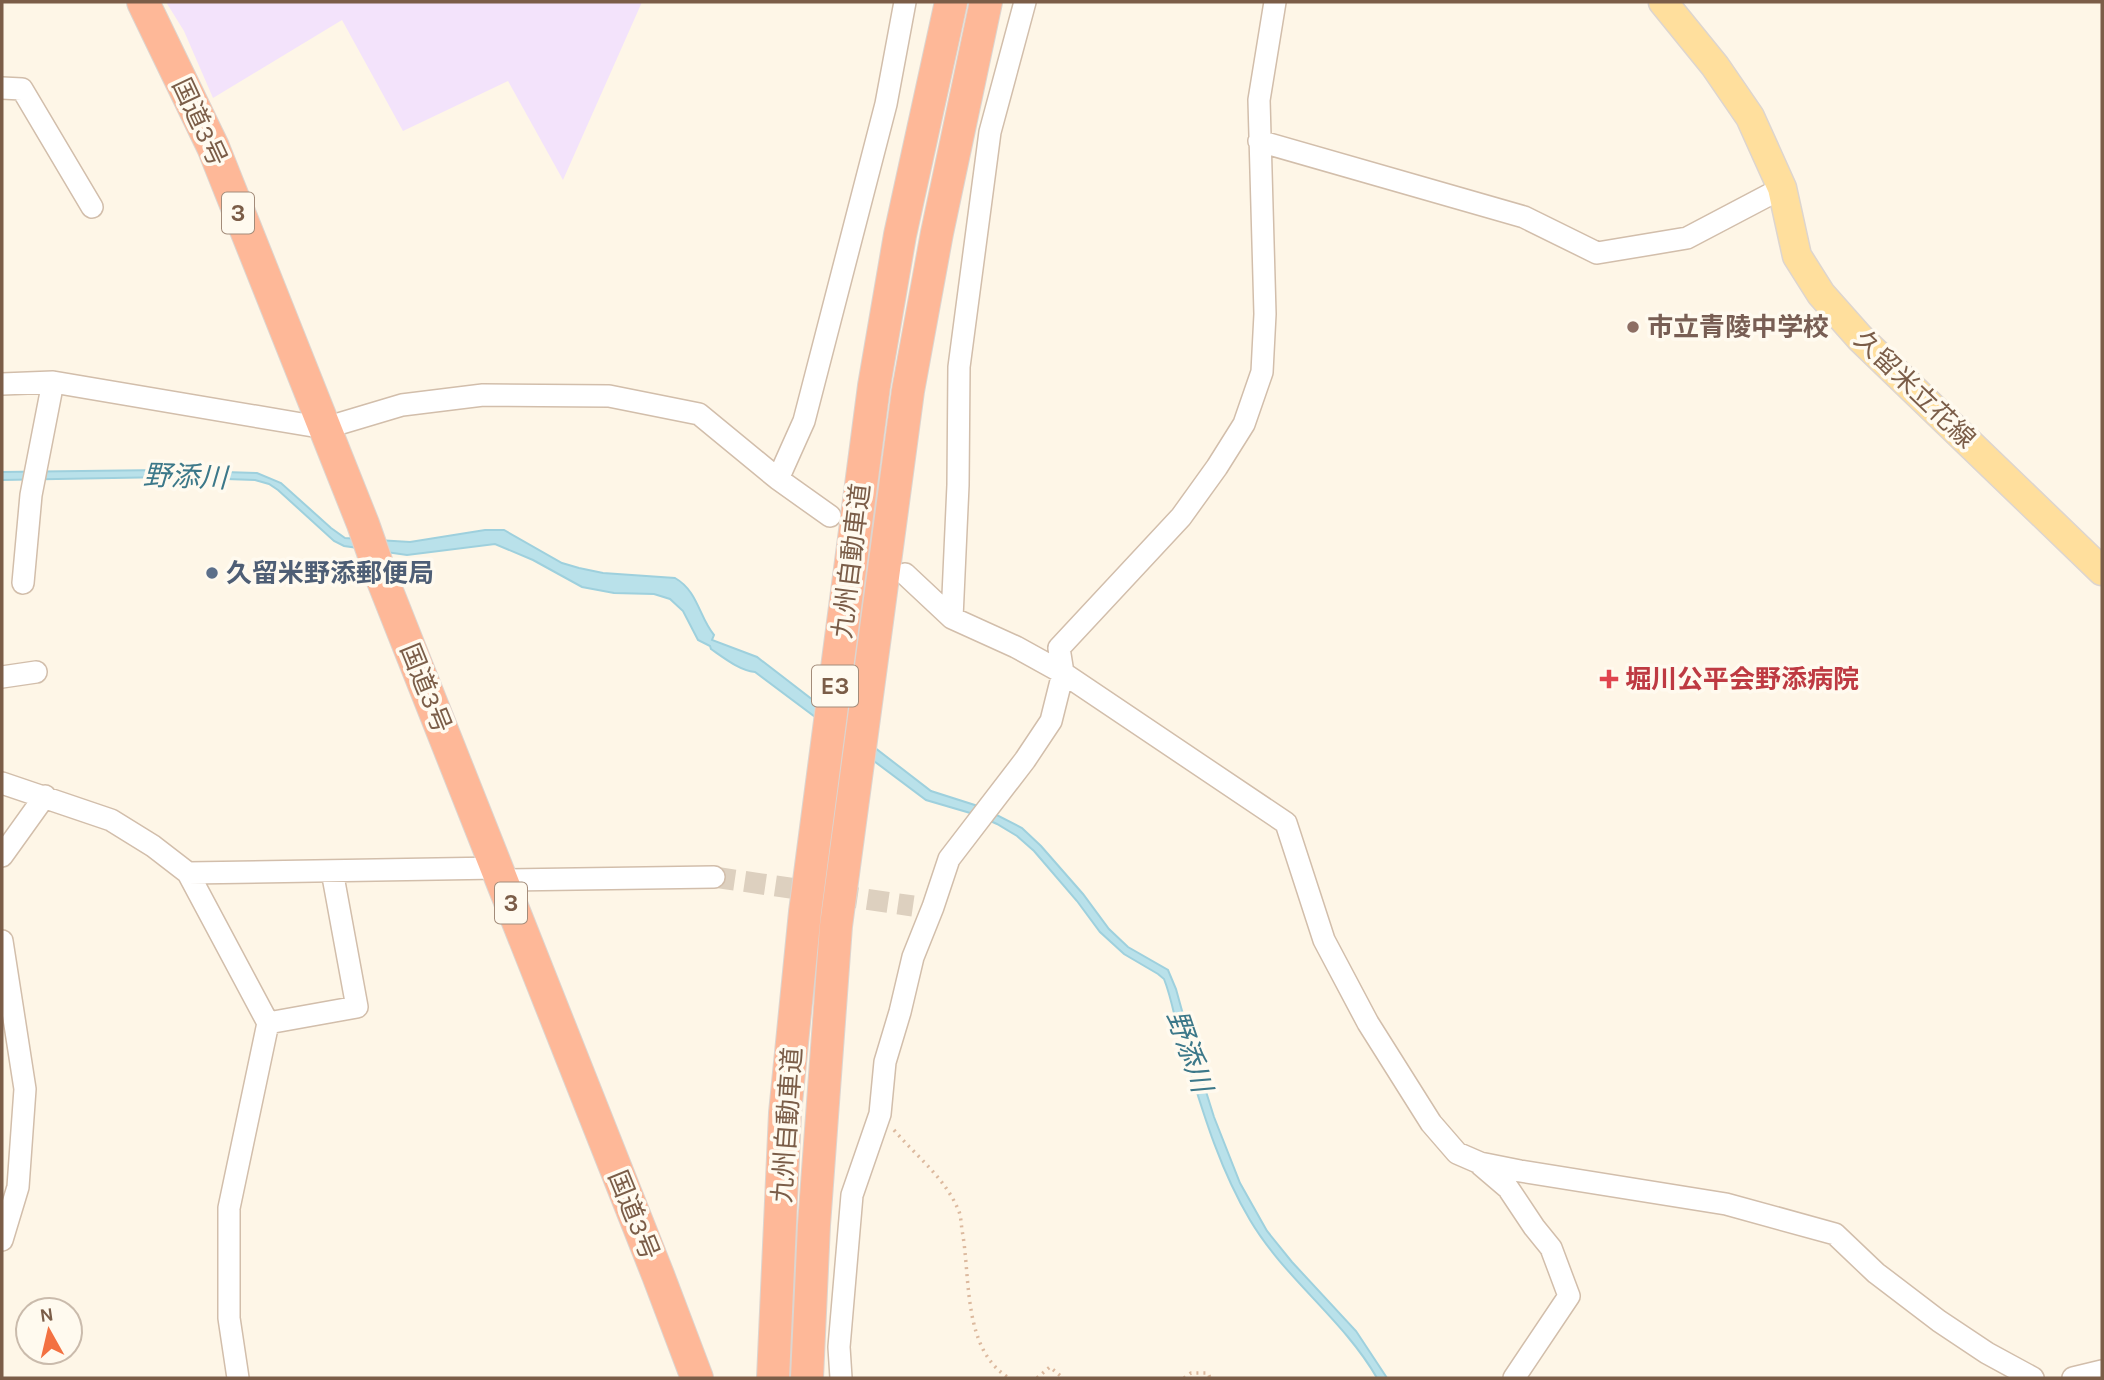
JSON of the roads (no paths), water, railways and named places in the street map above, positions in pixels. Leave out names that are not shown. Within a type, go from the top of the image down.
[{"type":"highway","name":"国道3号","points":[[143,2],[213,147],[658,1275],[693,1373]]},
{"type":"highway","name":"九州自動車道","points":[[773,1378],[785,1113],[809,884],[874,386],[900,235],[951,2]]},
{"type":"highway","name":"九州自動車道","points":[[807,1378],[814,1225],[838,912],[908,391],[937,233],[986,2]]},
{"type":"main road","name":"久留米立花線","points":[[1663,2],[1715,66],[1750,117],[1782,188],[1797,256],[1821,294],[1860,338],[2102,571]]},
{"type":"street","points":[[778,479],[804,421],[886,104],[905,2]]},
{"type":"street","points":[[952,618],[958,485],[959,367],[990,132],[1025,2]]},
{"type":"street","points":[[841,1378],[839,1347],[852,1195],[880,1114],[885,1062],[900,1012],[923,907],[949,859],[1025,760],[1051,721],[1063,673],[1059,648],[1181,517],[1244,424],[1262,372],[1265,314],[1259,100],[1275,2]]},
{"type":"street","points":[[2,88],[22,89],[92,207]]},
{"type":"street","points":[[1259,141],[1524,217],[1597,253],[1687,238],[1782,188]]},
{"type":"street","points":[[2,383],[53,383],[325,428],[402,405],[483,394],[609,396],[699,414],[778,479],[830,516]]},
{"type":"street","points":[[23,583],[31,495],[53,383]]},
{"type":"street","points":[[905,574],[952,618],[1016,647],[1063,673],[1286,823],[1324,940],[1368,1023],[1431,1122],[1457,1153],[1480,1163],[1727,1204],[1835,1234],[1876,1273],[1939,1321],[1987,1353],[2033,1378]]},
{"type":"street","points":[[2,677],[36,672]]},
{"type":"street","points":[[2,783],[111,820],[153,846],[188,873],[268,1023],[229,1208],[229,1318],[238,1378]]},
{"type":"street","points":[[2,856],[45,796]]},
{"type":"street","points":[[268,1023],[357,1007],[332,871]]},
{"type":"street","points":[[188,873],[332,871],[714,877]]},
{"type":"street","points":[[2,944],[25,1089],[2,1240]]},
{"type":"street","points":[[1480,1163],[1508,1188],[1552,1248],[1569,1296],[1514,1378]]},
{"type":"street","points":[[2073,1378],[2102,1371]]},
{"type":"water","name":"野添川","points":[[162,470],[257,473],[281,483],[345,538],[410,542],[485,530],[504,530],[562,563],[579,568],[603,573],[675,578],[689,590],[714,635],[712,640],[757,657],[931,791],[981,807],[1022,828],[1083,894],[1109,929],[1128,947],[1168,970],[1214,1117],[1240,1183],[1267,1231],[1356,1331],[1387,1378],[1377,1378],[1348,1337],[1264,1241],[1238,1199],[1210,1133],[1164,979],[1124,954],[1100,932],[1034,851],[1017,836],[977,815],[926,800],[755,672],[732,663],[698,640],[683,611],[670,599],[654,594],[614,593],[582,587],[533,560],[495,544],[407,555],[344,546],[334,541],[278,490],[255,480],[169,477],[2,480],[2,472]]},
{"type":"tunnel","points":[[714,877],[913,906]]},
{"type":"place","name":"市立青陵中学校","points":[[1633,327]]},
{"type":"place","name":"久留米野添郵便局","points":[[212,573]]},
{"type":"place","name":"堀川公平会野添病院","points":[[1609,679]]}]
